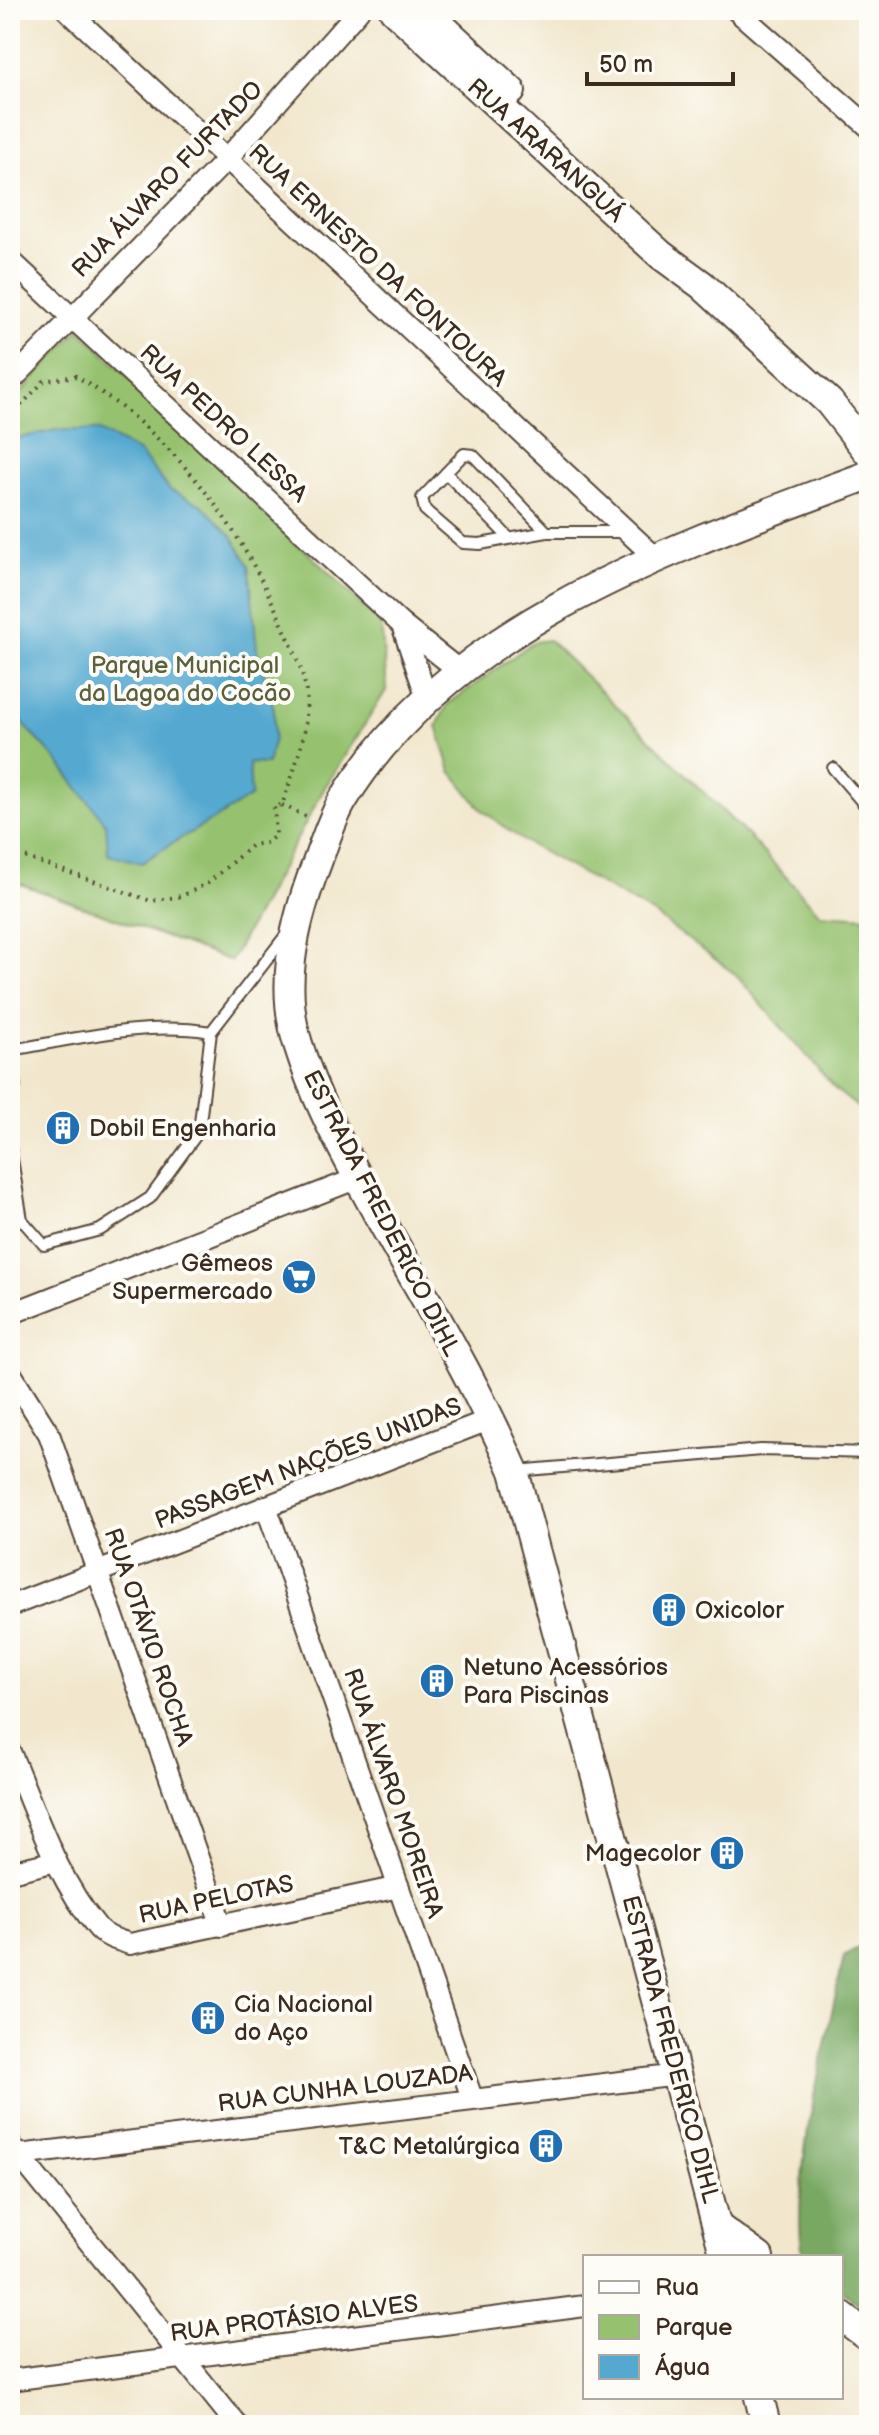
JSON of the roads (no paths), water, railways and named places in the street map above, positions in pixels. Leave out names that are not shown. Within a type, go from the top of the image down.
[{"type":"main road","name":"RUA ARARANGUÁ","points":[[394,10],[661,255],[702,285],[864,438]]},
{"type":"main road","name":"RUA ARARANGUÁ","points":[[428,12],[671,243],[702,285]]},
{"type":"main road","points":[[839,487],[864,438]]},
{"type":"main road","name":"ESTRADA FREDERICO DIHL","points":[[725,2255],[514,1471],[491,1419],[358,1178],[311,1085],[296,1039],[290,1000],[295,924],[342,802],[383,743],[427,698],[517,632],[655,557],[869,475]]},
{"type":"main road","points":[[719,2228],[756,2255]]},
{"type":"main road","points":[[843,2318],[869,2337]]},
{"type":"main road","points":[[760,2399],[766,2425]]},
{"type":"street","name":"RUA ERNESTO DA FONTOURA","points":[[67,10],[655,557]]},
{"type":"street","name":"RUA ÁLVARO FURTADO","points":[[10,382],[226,160],[359,10]]},
{"type":"street","points":[[736,10],[869,127]]},
{"type":"street","name":"RUA PEDRO LESSA","points":[[10,260],[402,625],[461,672]]},
{"type":"street","name":"RUA PEDRO LESSA","points":[[402,625],[427,698]]},
{"type":"street","points":[[10,1314],[358,1178]]},
{"type":"street","name":"RUA OTÁVIO ROCHA","points":[[10,1372],[49,1434],[222,1926]]},
{"type":"street","name":"PASSAGEM NAÇÕES UNIDAS","points":[[10,1606],[99,1574],[491,1419]]},
{"type":"street","name":"RUA ÁLVARO MOREIRA","points":[[266,1506],[472,2098]]},
{"type":"street","name":"RUA PELOTAS","points":[[10,1752],[56,1861],[98,1928],[112,1938],[130,1944],[399,1887]]},
{"type":"street","points":[[10,1872],[56,1861]]},
{"type":"street","name":"RUA CUNHA LOUZADA","points":[[14,2150],[678,2075]]},
{"type":"street","points":[[14,2150],[237,2425]]},
{"type":"street","name":"RUA PROTÁSIO ALVES","points":[[10,2380],[583,2306]]},
{"type":"lane","points":[[547,532],[473,455],[464,454],[423,495],[425,510],[463,543],[480,544],[547,532],[627,532]]},
{"type":"lane","points":[[446,473],[509,538]]},
{"type":"lane","points":[[833,768],[869,810]]},
{"type":"lane","points":[[10,1147],[22,1220],[44,1245],[100,1230],[150,1198],[199,1131],[211,1032],[295,924]]},
{"type":"lane","points":[[10,1050],[146,1028],[173,1026],[211,1032]]},
{"type":"lane","points":[[10,1057],[15,1086],[10,1104]]},
{"type":"lane","points":[[514,1471],[761,1450],[869,1453]]},
{"type":"water","points":[[56,430],[98,430],[140,453],[170,490],[202,505],[232,536],[249,565],[257,650],[274,709],[274,739],[267,764],[249,763],[251,796],[142,863],[108,854],[106,824],[55,758],[10,710],[10,440]]},
{"type":"place","name":"Dobil Engenharia","points":[[63,1128]]},
{"type":"place","name":"Gêmeos Supermercado","points":[[299,1277]]},
{"type":"place","name":"Oxicolor","points":[[669,1610]]},
{"type":"place","name":"Netuno Acessórios Para Piscinas","points":[[437,1681]]},
{"type":"place","name":"Magecolor","points":[[727,1853]]},
{"type":"place","name":"Cia Nacional do Aço","points":[[208,2018]]},
{"type":"place","name":"T&C Metalúrgica","points":[[546,2146]]},
{"type":"park label","name":"Parque Municipal da Lagoa do Cocão","points":[[185,679]]}]
